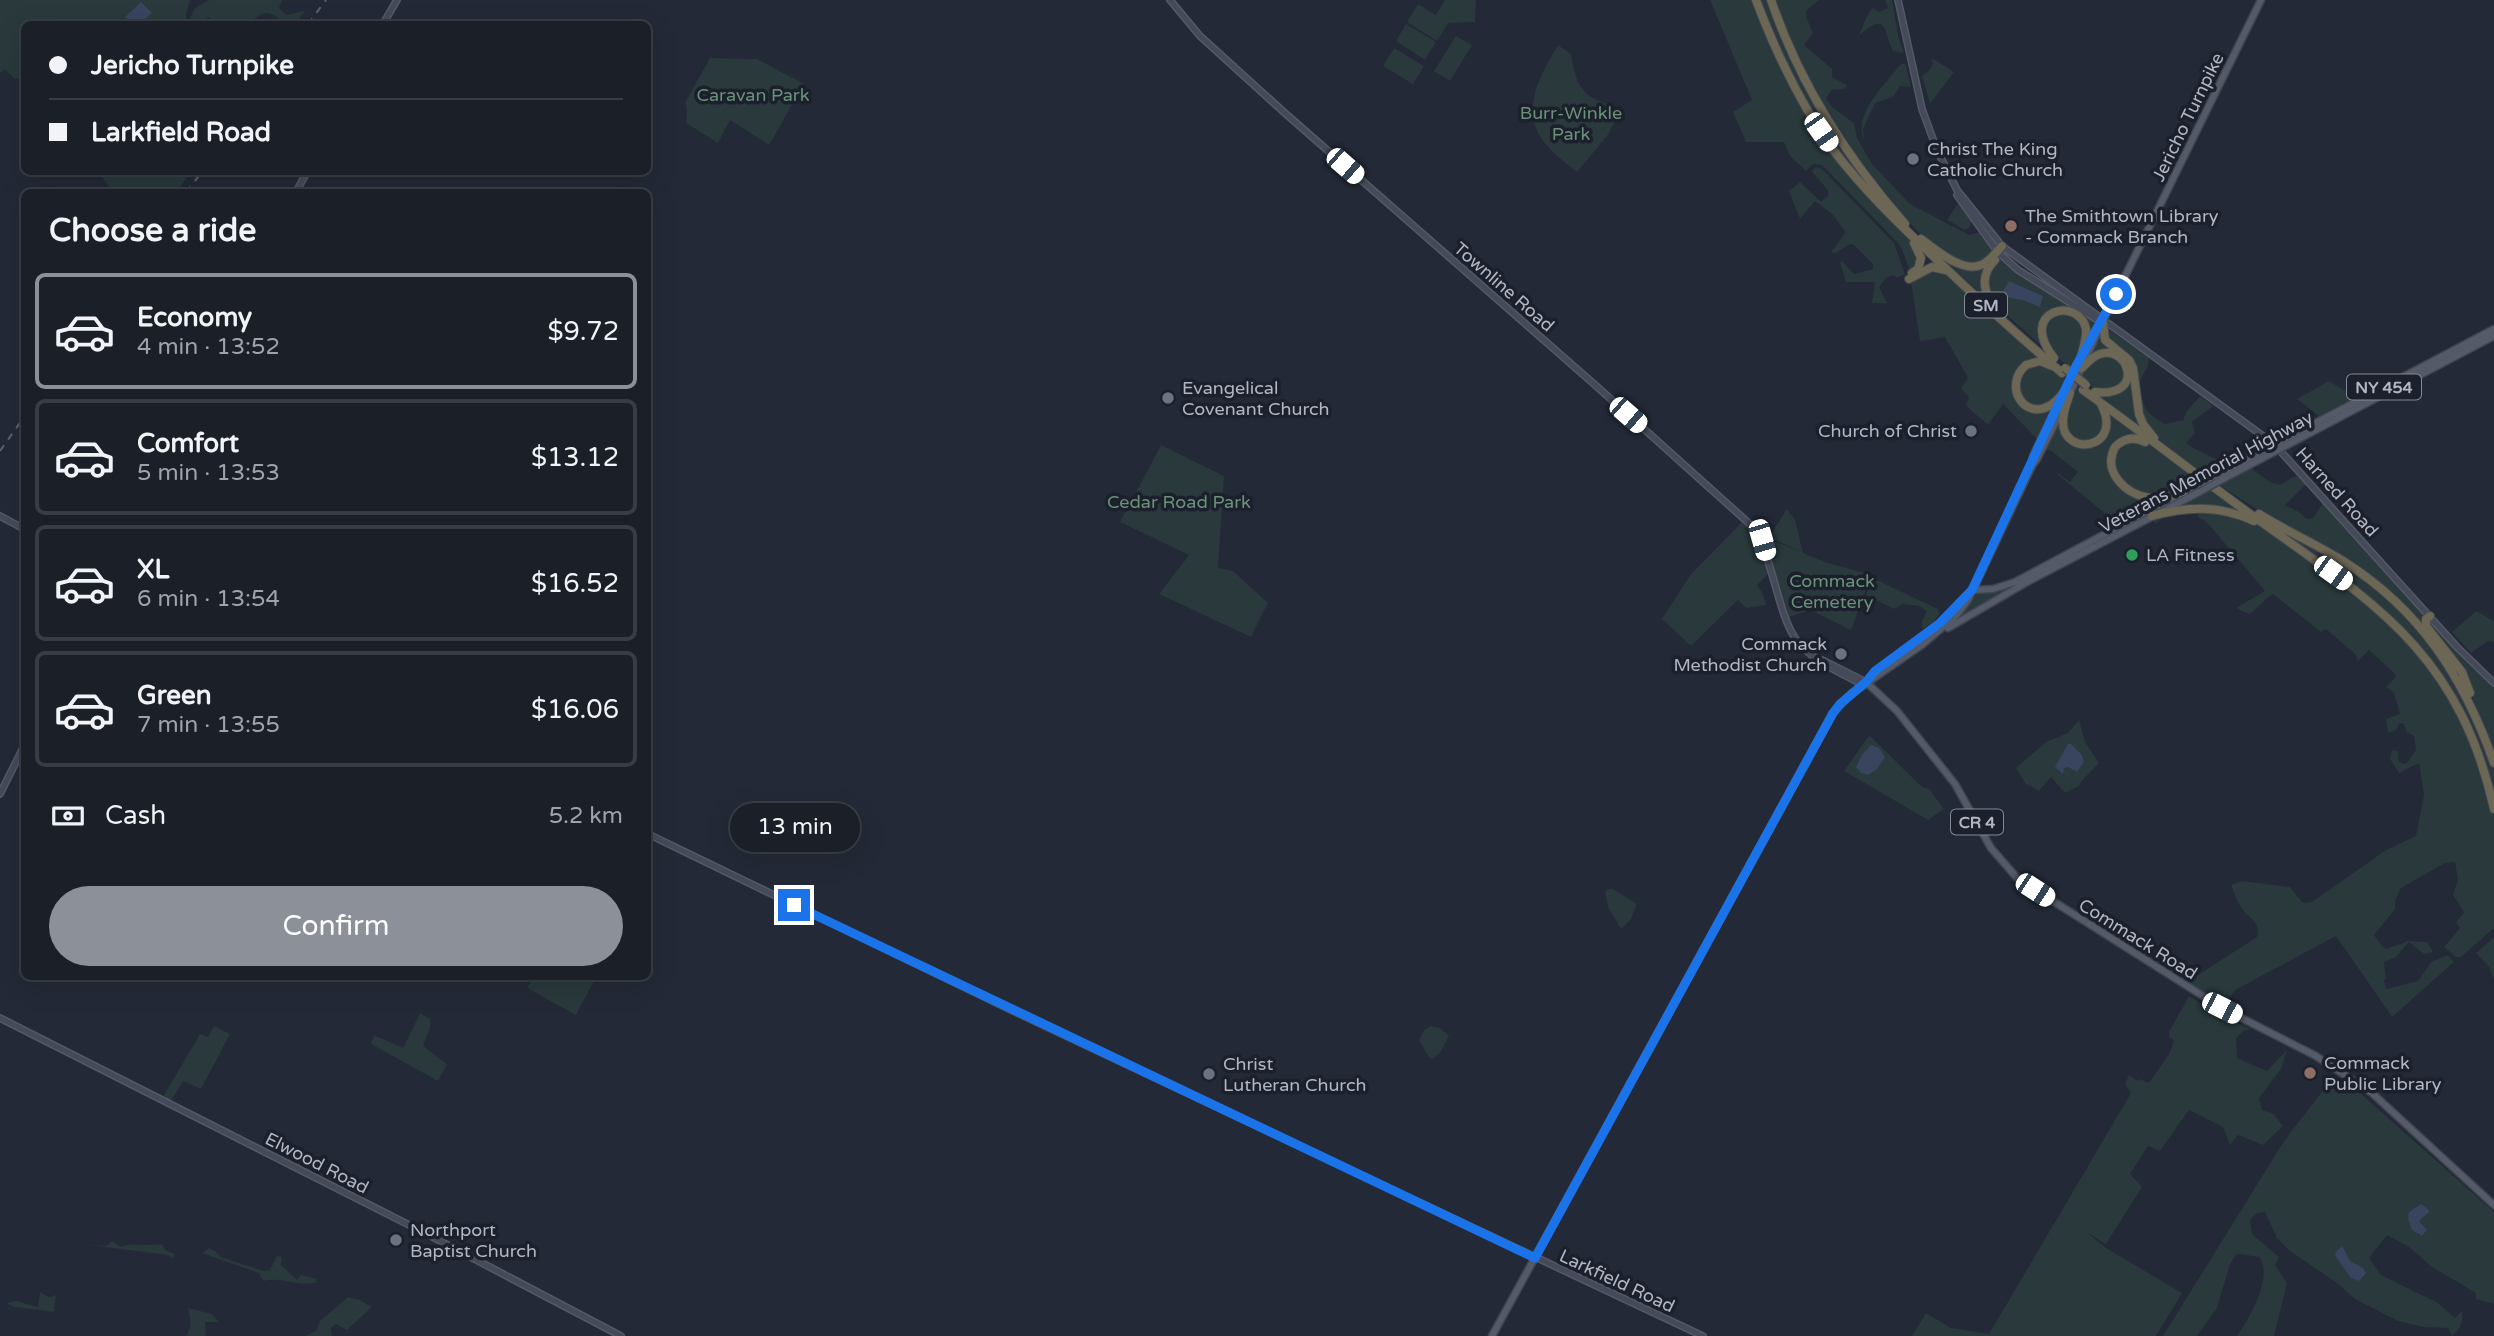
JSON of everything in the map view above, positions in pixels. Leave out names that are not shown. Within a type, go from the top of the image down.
[{"type":"highway","name":"SM","points":[[1756,0],[1771,40],[1821,132],[1858,180],[1911,237],[2061,370],[2162,450],[2357,590],[2392,620],[2422,653],[2462,715],[2487,779],[2494,809]]},
{"type":"highway","name":"SM","points":[[1771,0],[1800,72],[1819,108],[1865,177],[1921,239],[2053,358],[2061,370]]},
{"type":"highway","points":[[1911,237],[1919,252],[1920,264],[1909,277],[1932,267],[1952,274]]},
{"type":"highway","points":[[1921,239],[1946,257],[1972,267],[1986,263],[2001,250]]},
{"type":"highway","points":[[1991,304],[1985,292],[1985,275],[2001,250]]},
{"type":"highway","points":[[2053,358],[2043,344],[2041,329],[2048,316],[2062,311],[2074,314],[2084,324],[2086,334],[2081,357]]},
{"type":"highway","points":[[2103,321],[2105,340],[2125,354],[2131,363],[2139,414],[2154,438]]},
{"type":"highway","points":[[2082,368],[2102,353],[2114,354],[2126,365],[2127,378],[2120,390],[2109,394],[2095,392]]},
{"type":"highway","points":[[2061,370],[2040,362],[2026,365],[2016,378],[2015,390],[2021,402],[2039,409],[2050,406],[2068,392]]},
{"type":"highway","name":"SM","points":[[2084,387],[2095,392],[2230,495],[2342,560],[2388,595],[2437,648],[2459,682],[2478,719],[2494,763]]},
{"type":"highway","points":[[2068,392],[2063,425],[2066,435],[2080,444],[2096,442],[2106,430],[2108,421],[2100,401]]},
{"type":"highway","points":[[2162,450],[2139,439],[2120,442],[2112,453],[2112,470],[2123,486],[2137,494],[2158,498],[2183,492]]},
{"type":"highway","points":[[2152,516],[2187,508],[2220,509],[2274,531]]},
{"type":"highway","points":[[2430,616],[2426,620],[2426,626],[2462,673],[2478,719]]},
{"type":"main road","points":[[385,21],[397,0]]},
{"type":"main road","name":"Townline Road","points":[[1170,0],[1200,36],[1317,142],[1752,526],[1762,540],[1786,617],[1798,642],[1820,660],[1840,667],[1864,683]]},
{"type":"main road","name":"Harned Road","points":[[1898,0],[1929,130],[1957,190],[2001,250],[2276,447],[2457,647],[2494,683]]},
{"type":"main road","name":"Jericho Turnpike","points":[[2068,392],[2261,0]]},
{"type":"main road","name":"Jericho Turnpike","points":[[1909,652],[1914,643],[1934,636],[1957,615],[1972,590],[2037,459],[2081,357],[2095,329],[2103,321]]},
{"type":"main road","name":"Veterans Memorial Highway","points":[[1934,636],[2200,487],[2494,329]]},
{"type":"main road","name":"Veterans Memorial Highway","points":[[2276,447],[2494,336]]},
{"type":"main road","name":"Veterans Memorial Highway","points":[[1972,590],[1989,590],[2014,582],[2183,492],[2200,487]]},
{"type":"main road","points":[[0,516],[21,526]]},
{"type":"main road","points":[[1979,578],[1982,587],[1989,590]]},
{"type":"main road","name":"Jericho Turnpike","points":[[1923,640],[1972,590]]},
{"type":"main road","points":[[1492,1336],[1823,729],[1840,704],[1864,683],[1880,676],[1923,640]]},
{"type":"main road","name":"Commack Road","points":[[1864,683],[1891,705],[1958,787],[1987,842],[2018,879],[2219,1007],[2316,1056],[2372,1093],[2494,1205]]},
{"type":"main road","points":[[0,794],[21,752]]},
{"type":"main road","name":"Larkfield Road","points":[[651,835],[1013,1011],[1703,1336]]},
{"type":"main road","name":"Elwood Road","points":[[0,1018],[425,1233],[621,1336]]},
{"type":"green space","points":[[0,0],[190,0],[187,21],[21,21],[21,78],[15,79],[5,69],[0,73]]},
{"type":"green space","points":[[209,0],[282,0],[279,8],[286,15],[305,11],[297,21],[283,21],[268,13],[252,21],[213,21],[208,17],[205,21],[188,21],[195,8]]},
{"type":"green space","points":[[1445,0],[1476,0],[1475,22],[1448,23],[1437,41],[1407,22],[1418,4],[1436,15]]},
{"type":"green space","points":[[1710,0],[1754,0],[1805,109],[1914,246],[1919,261],[1910,272],[1902,249],[1896,241],[1822,165],[1813,164],[1806,171],[1790,156],[1784,142],[1746,142],[1733,112],[1752,100]]},
{"type":"green space","points":[[1758,0],[1769,0],[1791,55],[1884,204],[1849,168],[1796,88]]},
{"type":"green space","points":[[1773,0],[1819,0],[1806,11],[1813,33],[1804,45],[1832,69],[1832,77],[1847,85],[1845,89],[1832,90],[1826,98],[1832,107],[1854,123],[1857,138],[1872,164],[1910,204],[1969,235],[1981,232],[1994,251],[1983,263],[1964,263],[1927,241],[1876,188],[1811,92]]},
{"type":"green space","points":[[1885,0],[1892,0],[1904,52],[1902,53],[1893,51],[1885,29],[1879,24],[1858,36],[1873,8],[1879,12],[1888,8]]},
{"type":"green space","points":[[1406,24],[1436,42],[1425,60],[1396,41]]},
{"type":"green space","points":[[1456,36],[1472,45],[1450,81],[1434,71]]},
{"type":"green space","name":"Burr-Winkle Park","points":[[1558,45],[1571,54],[1575,74],[1584,91],[1620,112],[1607,136],[1577,172],[1544,142],[1533,118],[1535,93]]},
{"type":"green space","points":[[1394,48],[1424,66],[1413,84],[1383,66]]},
{"type":"green space","name":"Caravan Park","points":[[710,58],[757,59],[804,84],[769,145],[730,120],[718,143],[686,123],[685,103]]},
{"type":"green space","points":[[1932,58],[1954,72],[1930,104],[1922,76],[1932,67]]},
{"type":"green space","points":[[1903,63],[1906,65],[1911,87],[1900,86],[1893,97],[1875,103],[1863,129],[1864,140],[1862,130],[1866,110],[1878,91]]},
{"type":"green space","points":[[1815,168],[1825,172],[1894,243],[1905,274],[1897,278],[1893,275],[1886,278],[1879,287],[1887,303],[1872,303],[1875,282],[1846,282],[1840,263],[1842,261],[1854,274],[1873,269],[1873,264],[1854,245],[1850,244],[1836,253],[1831,252],[1846,232],[1832,214],[1815,201],[1800,219],[1789,191],[1800,182],[1821,202],[1828,196],[1829,192],[1812,171]]},
{"type":"green space","points":[[100,175],[189,175],[178,189],[111,189]]},
{"type":"green space","points":[[1958,203],[1972,221],[1965,230],[1947,220]]},
{"type":"green space","points":[[1935,251],[1952,262],[1989,264],[1983,296]]},
{"type":"green space","points":[[2000,257],[2093,321],[2094,327],[2086,343],[2087,330],[2067,309],[2044,320],[2045,349],[1992,302],[1988,295],[1988,271]]},
{"type":"green space","points":[[1943,270],[2052,365],[2033,360],[2013,385],[2031,409],[2056,403],[2039,441],[2036,441],[2003,404],[1988,425],[1966,405],[1969,397],[1961,388],[1968,378],[1945,337],[1920,341],[1911,281],[1925,272]]},
{"type":"green space","points":[[2062,312],[2078,318],[2083,333],[2081,350],[2071,370],[2047,347],[2044,326],[2047,320]]},
{"type":"green space","points":[[2108,329],[2149,358],[2148,366],[2139,382],[2143,402],[2152,416],[2165,424],[2183,420],[2200,396],[2213,406],[2192,422],[2195,433],[2186,443],[2220,462],[2248,452],[2250,454],[2206,476],[2157,438],[2145,424],[2134,368],[2109,342]]},
{"type":"green space","points":[[2102,332],[2125,356],[2145,430],[2098,394],[2113,395],[2127,381],[2118,355],[2094,355],[2092,352]]},
{"type":"green space","points":[[2099,355],[2118,358],[2126,372],[2121,386],[2098,392],[2082,378],[2089,364]]},
{"type":"green space","points":[[2040,363],[2055,370],[2066,380],[2056,399],[2037,408],[2022,401],[2017,377],[2023,369]]},
{"type":"green space","points":[[2329,381],[2355,397],[2319,416],[2297,399]]},
{"type":"green space","points":[[2077,388],[2101,408],[2107,421],[2099,439],[2079,442],[2066,432],[2066,411]]},
{"type":"green space","points":[[2105,410],[2146,441],[2135,437],[2110,455],[2124,488],[2167,498],[2118,524],[2057,474],[2070,482],[2078,472],[2046,449],[2062,414],[2061,424],[2075,444],[2103,438]]},
{"type":"green space","points":[[2130,439],[2147,443],[2199,480],[2183,489],[2152,497],[2122,483],[2113,458]]},
{"type":"green space","name":"Cedar Road Park","points":[[1161,445],[1224,476],[1218,568],[1233,571],[1268,603],[1251,637],[1159,594],[1189,555],[1120,522]]},
{"type":"green space","points":[[2251,468],[2278,484],[2298,476],[2306,484],[2285,505],[2307,519],[2313,518],[2323,503],[2327,506],[2425,614],[2423,625],[2388,593],[2219,485]]},
{"type":"green space","points":[[2212,489],[2246,516],[2177,508]]},
{"type":"green space","points":[[2245,507],[2338,560],[2392,600],[2442,658],[2487,747],[2494,771],[2494,803],[2479,751],[2411,637]]},
{"type":"green space","points":[[2207,508],[2256,524],[2281,539],[2396,626],[2452,699],[2486,783],[2494,817],[2494,928],[2461,957],[2456,957],[2444,947],[2460,928],[2456,922],[2464,912],[2453,895],[2458,880],[2455,862],[2445,863],[2401,888],[2395,901],[2395,909],[2374,935],[2386,949],[2408,941],[2427,942],[2433,952],[2424,954],[2409,942],[2396,957],[2384,962],[2386,989],[2418,981],[2431,962],[2447,955],[2454,962],[2392,1017],[2336,936],[2235,990],[2225,1006],[2187,982],[2257,937],[2256,923],[2239,905],[2231,885],[2242,881],[2290,887],[2303,903],[2312,902],[2386,850],[2416,836],[2424,795],[2419,763],[2399,773],[2390,759],[2392,750],[2398,751],[2399,762],[2406,764],[2416,750],[2414,736],[2407,732],[2403,723],[2388,733],[2386,719],[2400,714],[2394,693],[2386,687],[2396,677],[2394,673],[2369,650],[2358,661],[2355,654],[2326,629],[2321,632],[2273,594],[2249,614],[2236,608],[2265,591],[2197,513],[2164,517],[2155,524],[2154,521],[2167,514]]},
{"type":"green space","name":"Commack Cemetery","points":[[1787,509],[1795,520],[1803,553],[1871,575],[1851,630],[1810,610],[1789,617],[1764,537],[1801,552],[1765,535],[1764,530],[1771,534]]},
{"type":"green space","points":[[1743,521],[1758,538],[1765,558],[1769,573],[1757,585],[1766,605],[1746,608],[1738,600],[1691,646],[1662,619],[1691,574]]},
{"type":"green space","points":[[1872,578],[1938,609],[1940,613],[1933,623],[1922,629],[1922,621],[1927,611],[1919,606],[1903,604],[1894,609],[1866,595]]},
{"type":"green space","points":[[2022,582],[1959,618],[1976,593],[1992,592]]},
{"type":"green space","points":[[2476,611],[2494,621],[2494,642],[2488,641],[2471,653],[2452,632]]},
{"type":"green space","points":[[2430,620],[2494,685],[2494,757],[2465,675],[2427,626]]},
{"type":"green space","points":[[2079,720],[2085,742],[2099,763],[2079,786],[2065,793],[2051,777],[2039,791],[2026,784],[2016,768],[2046,742],[2068,733]]},
{"type":"green space","points":[[1870,736],[1922,787],[1929,789],[1944,809],[1928,820],[1844,771]]},
{"type":"green space","points":[[1607,889],[1613,889],[1637,904],[1631,919],[1621,929],[1608,907],[1605,893]]},
{"type":"green space","points":[[2494,937],[2494,980],[2489,967],[2476,953]]},
{"type":"green space","points":[[532,980],[594,980],[576,1015],[527,988]]},
{"type":"green space","points":[[2189,996],[2250,1029],[2243,1031],[2236,1038],[2237,1058],[2267,1071],[2287,1050],[2281,1069],[2259,1098],[2262,1110],[2274,1114],[2283,1126],[2263,1145],[2238,1135],[2230,1145],[2223,1127],[2189,1110],[2160,1151],[2148,1146],[2130,1174],[2142,1187],[2106,1244],[2086,1232],[2106,1248],[2182,1293],[2156,1336],[1912,1336],[1926,1313],[1951,1328],[1989,1334],[2131,1093],[2125,1084],[2129,1075],[2138,1081],[2140,1079],[2149,1083],[2169,1054],[2174,1041],[2169,1037],[2169,1032]]},
{"type":"green space","points":[[420,1013],[430,1019],[430,1028],[423,1046],[447,1064],[438,1081],[371,1044],[374,1035],[403,1048]]},
{"type":"green space","points":[[214,1026],[230,1034],[201,1089],[183,1081],[171,1101],[163,1097],[200,1034],[208,1037]]},
{"type":"green space","points":[[1431,1026],[1440,1028],[1449,1036],[1440,1053],[1432,1059],[1419,1040],[1424,1030]]},
{"type":"green space","points":[[2334,1076],[2351,1085],[2494,1212],[2494,1304],[2476,1299],[2476,1293],[2432,1267],[2409,1247],[2387,1235],[2369,1258],[2381,1275],[2438,1303],[2455,1318],[2462,1311],[2461,1325],[2452,1336],[2448,1328],[2423,1327],[2398,1321],[2355,1299],[2337,1283],[2290,1251],[2277,1238],[2265,1212],[2257,1213],[2250,1220],[2252,1234],[2279,1257],[2275,1265],[2287,1283],[2274,1336],[2237,1336],[2258,1297],[2264,1275],[2259,1257],[2240,1254],[2235,1256],[2230,1264],[2217,1308],[2197,1336],[2163,1336],[2284,1141]]},
{"type":"green space","points":[[112,1241],[121,1247],[162,1244],[165,1250],[175,1254],[172,1259],[161,1254],[88,1245],[107,1246]]},
{"type":"green space","points":[[209,1248],[220,1257],[264,1271],[270,1270],[277,1256],[282,1257],[281,1265],[297,1280],[301,1275],[316,1279],[317,1282],[304,1284],[263,1281],[259,1273],[202,1253]]},
{"type":"green space","points":[[40,1292],[49,1297],[56,1295],[54,1312],[14,1307],[6,1303],[16,1301],[38,1307]]},
{"type":"green space","points":[[348,1297],[372,1307],[347,1330],[336,1324],[331,1328],[332,1336],[305,1336],[316,1331],[320,1321]]},
{"type":"green space","points":[[188,1308],[212,1314],[219,1322],[205,1322],[204,1336],[186,1336],[190,1325]]},
{"type":"water","points":[[141,2],[152,13],[143,21],[130,21],[125,17]]},
{"type":"water","points":[[2009,281],[2043,296],[2040,307],[2023,300],[2000,296]]},
{"type":"water","points":[[2068,744],[2082,755],[2084,762],[2077,772],[2068,767],[2064,768],[2063,774],[2055,767]]},
{"type":"water","points":[[1871,745],[1879,748],[1885,757],[1877,769],[1868,775],[1861,773],[1856,767]]},
{"type":"water","points":[[2421,1204],[2429,1210],[2419,1221],[2427,1230],[2422,1236],[2412,1230],[2408,1219],[2409,1212]]},
{"type":"water","points":[[2342,1246],[2350,1261],[2363,1268],[2366,1273],[2359,1281],[2351,1278],[2336,1257],[2335,1253]]},
{"type":"railway","points":[[310,21],[326,0]]},
{"type":"railway","points":[[188,189],[200,175]]},
{"type":"railway","points":[[0,451],[21,421]]},
{"type":"place","name":"Christ The King Catholic Church","points":[[1913,159]]},
{"type":"place","name":"The Smithtown Library - Commack Branch","points":[[2011,226]]},
{"type":"place","name":"Evangelical Covenant Church","points":[[1168,398]]},
{"type":"place","name":"Church of Christ","points":[[1971,431]]},
{"type":"place","name":"LA Fitness","points":[[2132,555]]},
{"type":"place","name":"Commack Methodist Church","points":[[1841,654]]},
{"type":"place","name":"Commack Public Library","points":[[2310,1073]]},
{"type":"place","name":"Christ Lutheran Church","points":[[1209,1074]]},
{"type":"place","name":"Northport Baptist Church","points":[[396,1240]]},
{"type":"route","points":[[794,905],[1535,1258],[1833,713],[1875,671],[1940,623],[1972,590],[2032,466],[2033,456],[2076,366],[2116,294]]}]
